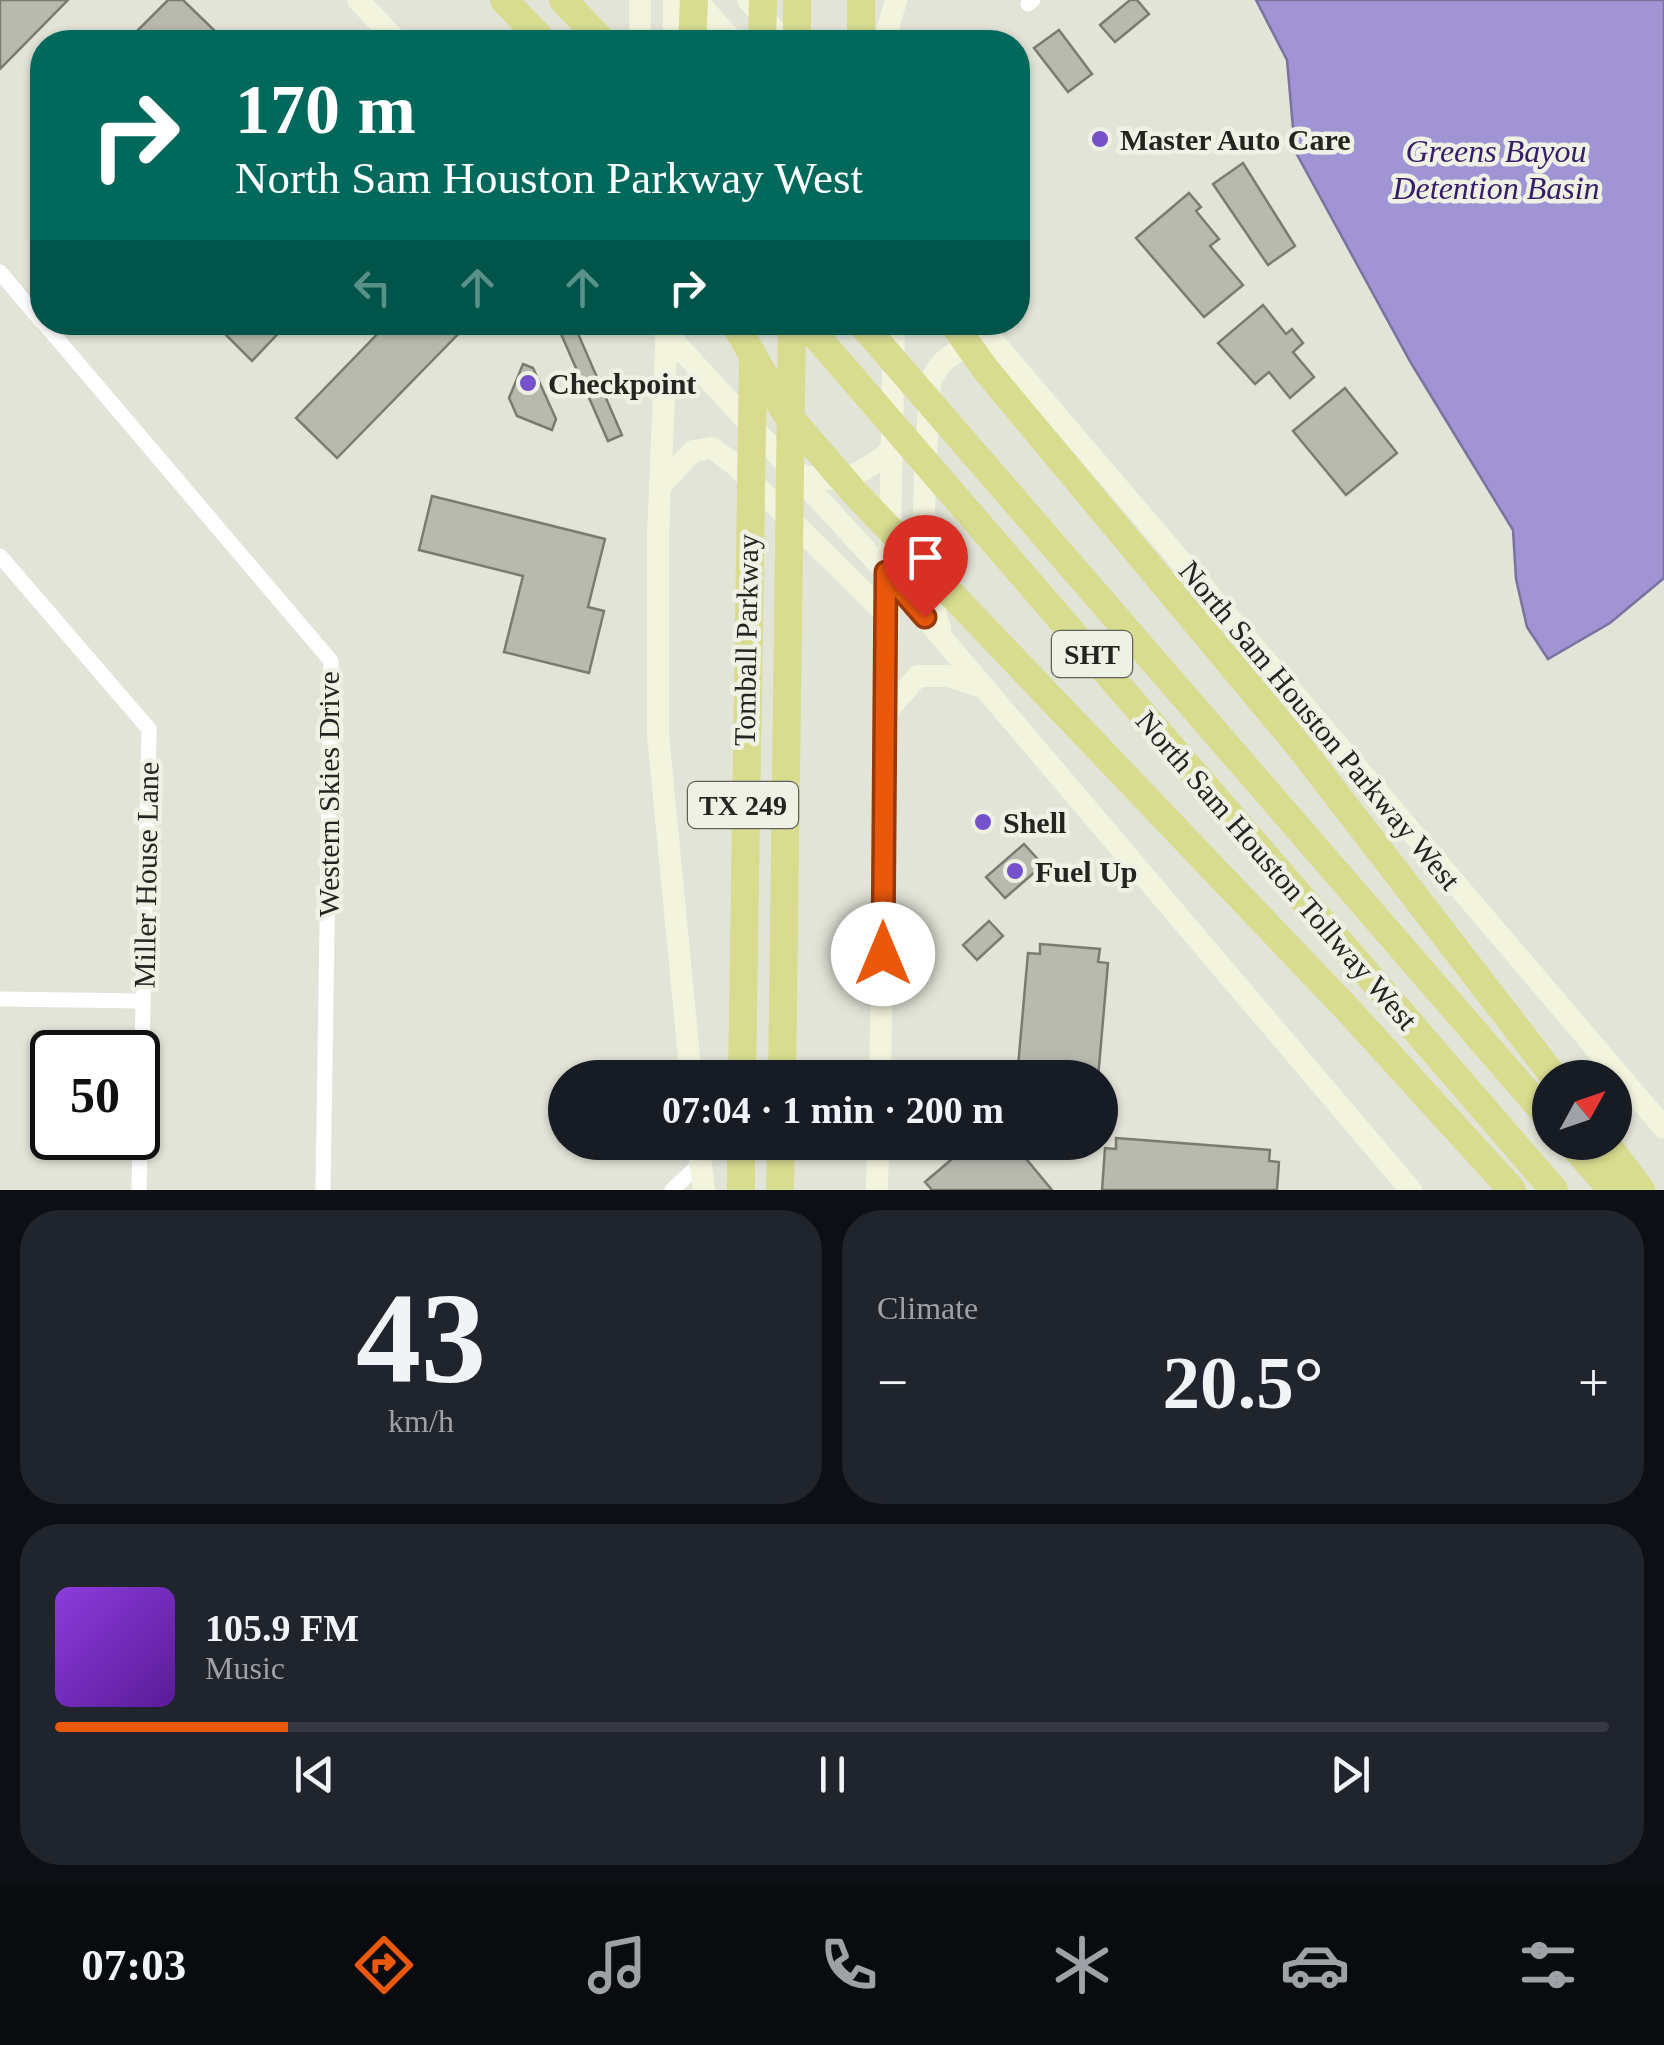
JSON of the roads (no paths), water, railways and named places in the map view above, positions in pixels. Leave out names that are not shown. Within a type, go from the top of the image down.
[{"type":"highway","points":[[504,0],[533,30]]},
{"type":"highway","points":[[563,0],[592,30]]},
{"type":"highway","points":[[693,30],[695,0]]},
{"type":"highway","points":[[762,30],[763,0]]},
{"type":"highway","points":[[796,30],[797,0]]},
{"type":"highway","points":[[860,30],[861,0]]},
{"type":"highway","points":[[741,335],[785,412],[854,492],[1350,1012],[1512,1190]]},
{"type":"highway","name":"Tomball Parkway","points":[[742,1060],[754,335]]},
{"type":"highway","name":"Tomball Parkway","points":[[782,1060],[792,335]]},
{"type":"highway","name":"North Sam Houston Tollway West","points":[[815,335],[1554,1190]]},
{"type":"highway","name":"North Sam Houston Tollway West","points":[[871,335],[1532,1098]]},
{"type":"highway","points":[[963,335],[1444,931],[1542,1060]]},
{"type":"highway","points":[[741,1160],[741,1190]]},
{"type":"highway","points":[[780,1190],[781,1160]]},
{"type":"highway","points":[[1586,1160],[1612,1190]]},
{"type":"highway","points":[[1618,1160],[1641,1190]]},
{"type":"main road","points":[[358,0],[387,30]]},
{"type":"main road","points":[[640,0],[640,30]]},
{"type":"main road","points":[[674,0],[674,30]]},
{"type":"main road","points":[[695,0],[723,30]]},
{"type":"main road","points":[[748,0],[774,30]]},
{"type":"main road","points":[[888,30],[898,0]]},
{"type":"main road","points":[[898,0],[898,30]]},
{"type":"main road","points":[[663,335],[658,734],[689,1060]]},
{"type":"main road","points":[[671,335],[987,688],[1411,1190]]},
{"type":"main road","points":[[880,1060],[886,572],[894,335]]},
{"type":"main road","name":"North Sam Houston Parkway West","points":[[988,335],[1663,1124]]},
{"type":"main road","points":[[943,638],[928,592],[924,553],[930,381],[940,361],[964,348],[986,347],[1008,359]]},
{"type":"main road","points":[[660,486],[694,451],[712,448],[736,465],[887,614]]},
{"type":"main road","points":[[796,473],[834,482],[871,467],[891,451]]},
{"type":"main road","points":[[884,714],[918,676],[949,676],[987,688]]},
{"type":"main road","points":[[700,1160],[704,1190]]},
{"type":"main road","points":[[878,1160],[878,1190]]},
{"type":"street","name":"Western Skies Drive","points":[[0,272],[30,307]]},
{"type":"street","name":"Western Skies Drive","points":[[54,335],[332,660],[324,1190]]},
{"type":"street","name":"Miller House Lane","points":[[0,556],[149,729],[140,1190]]},
{"type":"street","points":[[0,999],[144,1000]]},
{"type":"street","points":[[672,1190],[694,1160]]},
{"type":"water","name":"Greens Bayou Detention Basin","points":[[1256,0],[1664,0],[1664,578],[1610,623],[1548,659],[1527,627],[1516,579],[1513,530],[1411,363],[1295,151],[1287,60]]},
{"type":"place","name":"Master Auto Care","points":[[1100,139]]},
{"type":"place","name":"Checkpoint","points":[[528,383]]},
{"type":"place","name":"Shell","points":[[983,822]]},
{"type":"place","name":"Fuel Up","points":[[1015,871]]}]
